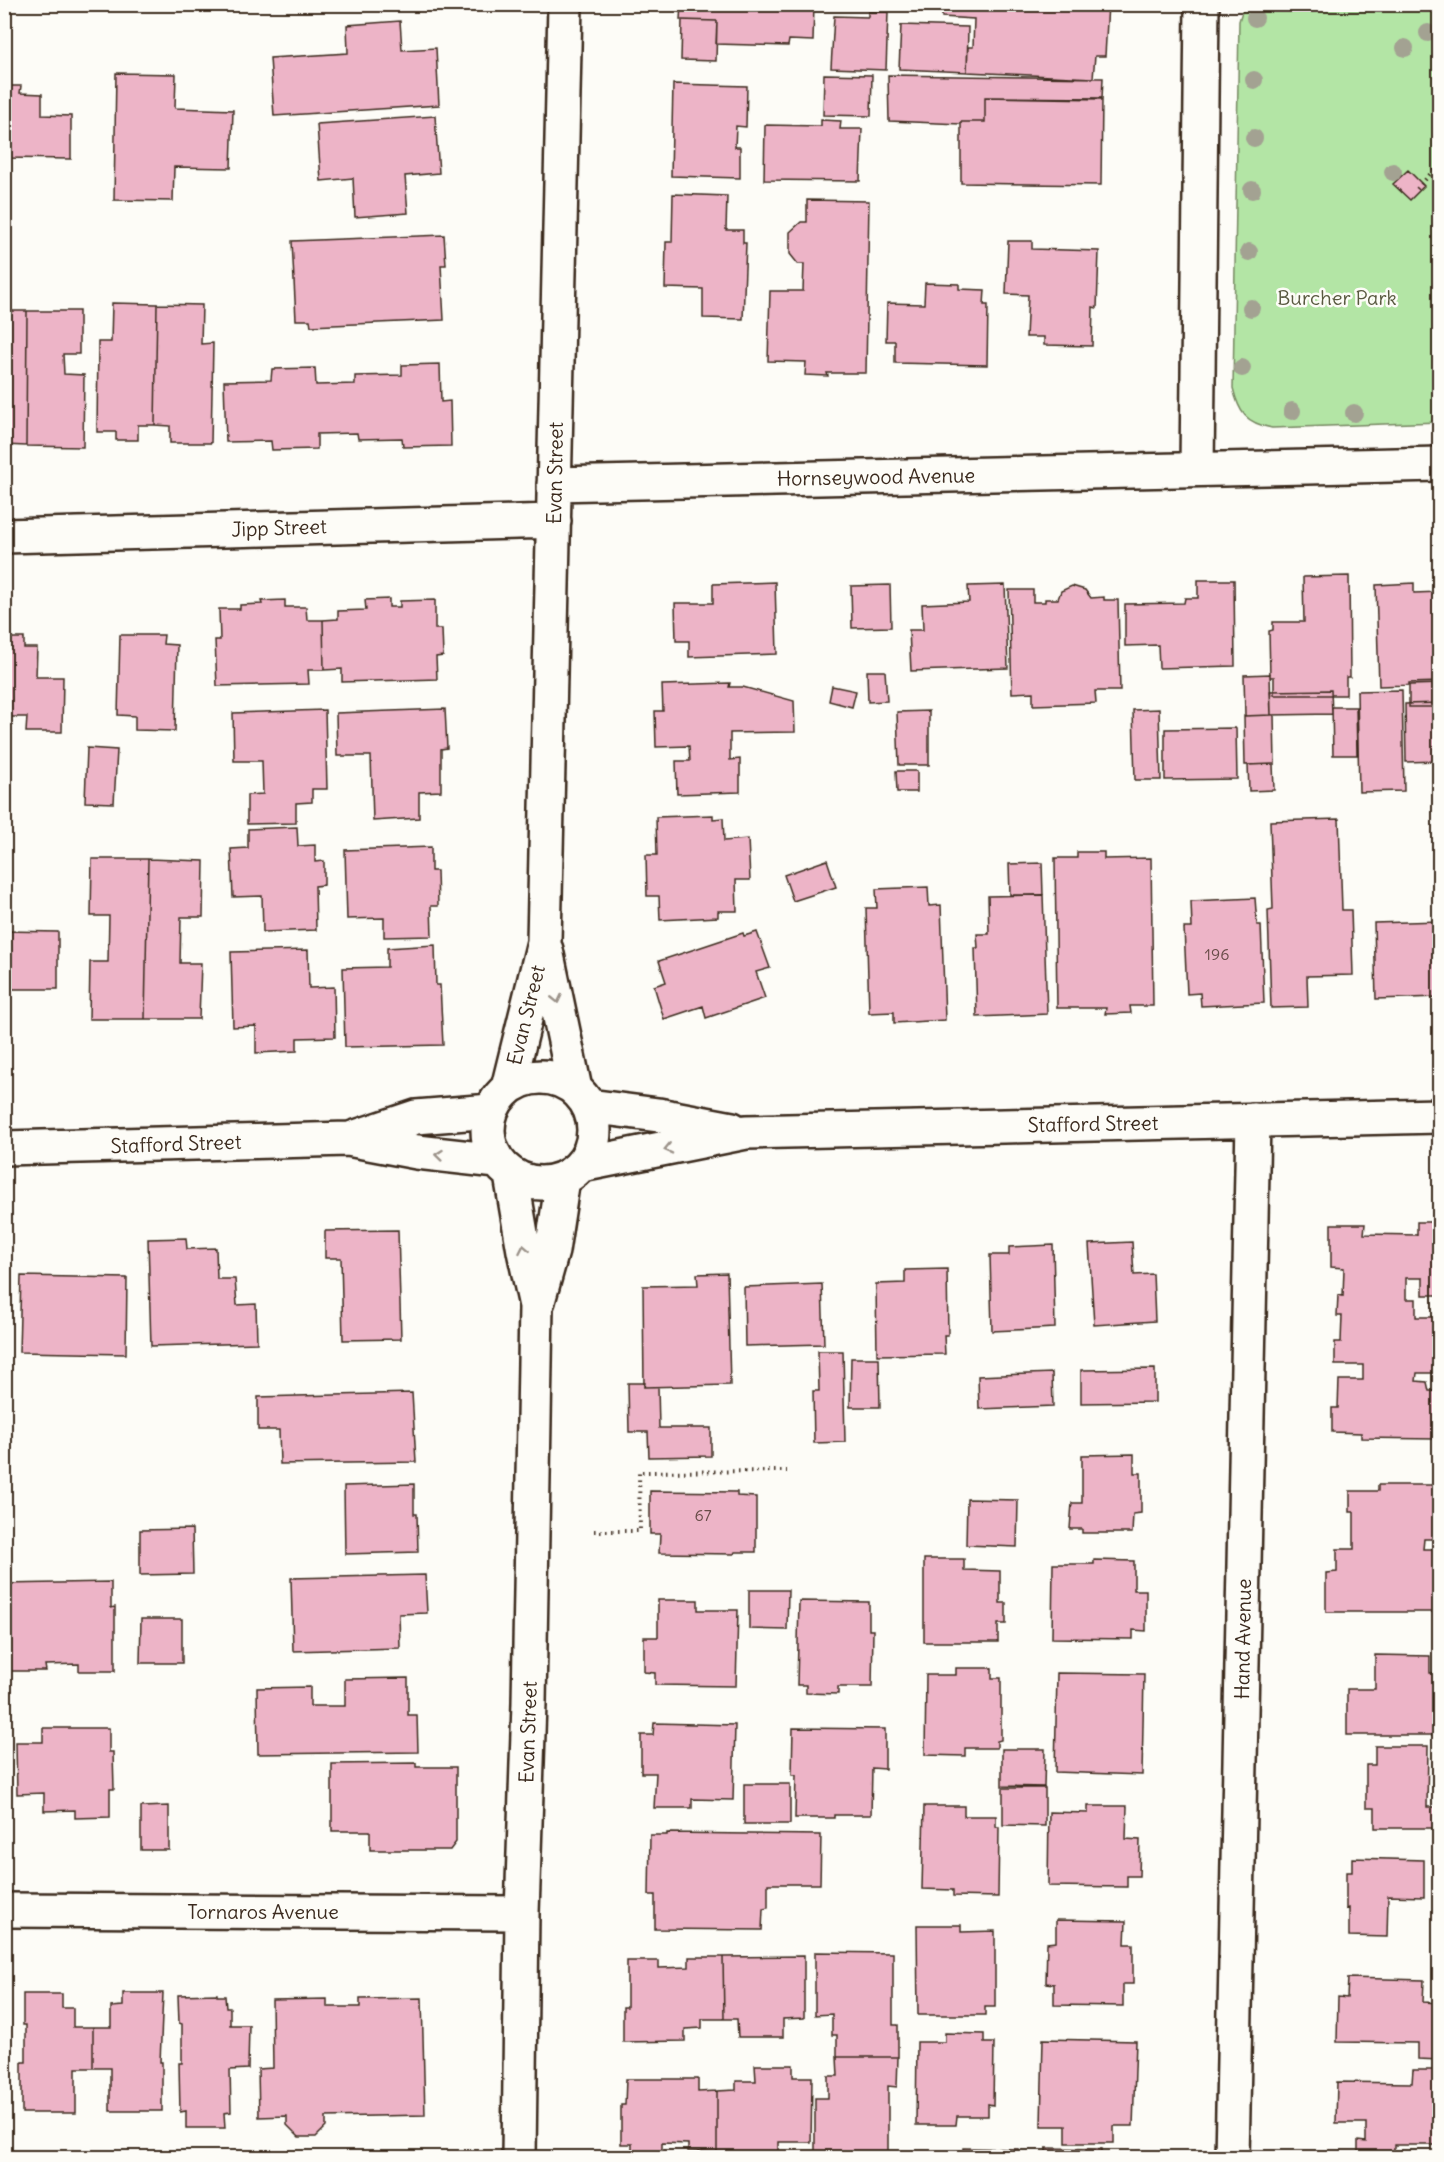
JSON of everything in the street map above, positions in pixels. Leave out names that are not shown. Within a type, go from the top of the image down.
[{"type":"street","name":"Evan Street","points":[[499,1100],[544,942],[565,4]]},
{"type":"street","points":[[1197,469],[1202,4]]},
{"type":"street","name":"Hornseywood Avenue","points":[[555,484],[1440,464]]},
{"type":"street","name":"Jipp Street","points":[[4,536],[554,521]]},
{"type":"street","name":"Evan Street","points":[[544,942],[582,1097]]},
{"type":"street","points":[[534,1077],[549,1077],[582,1097],[594,1121],[594,1137],[590,1152],[572,1172],[537,1184],[523,1181],[504,1168],[491,1150],[487,1124],[499,1100],[534,1077]]},
{"type":"street","name":"Stafford Street","points":[[582,1097],[658,1115],[746,1131],[1440,1116]]},
{"type":"street","name":"Stafford Street","points":[[348,1139],[416,1117],[499,1100]]},
{"type":"street","name":"Hand Avenue","points":[[1232,2157],[1254,1120]]},
{"type":"street","name":"Stafford Street","points":[[572,1172],[746,1131]]},
{"type":"street","name":"Stafford Street","points":[[4,1148],[348,1139],[504,1168]]},
{"type":"street","name":"Evan Street","points":[[504,1168],[536,1306],[529,1703],[522,1913],[519,2157]]},
{"type":"street","name":"Evan Street","points":[[536,1306],[572,1172]]},
{"type":"street","name":"Tornaros Avenue","points":[[4,1910],[522,1913]]},
{"type":"path","points":[[1417,189],[1440,164]]},
{"type":"path","points":[[594,1531],[640,1531],[639,1472],[787,1471]]},
{"type":"green space","name":"Burcher Park","points":[[1244,5],[1439,5],[1439,422],[1272,428],[1250,420],[1238,404],[1233,388],[1239,21]]},
{"type":"building","points":[[681,4],[814,4],[813,41],[789,40],[788,46],[716,44],[717,21],[680,20]]},
{"type":"building","points":[[942,4],[1108,4],[1105,56],[1095,56],[1093,78],[967,72],[968,47],[973,47],[974,19],[942,17]]},
{"type":"building","points":[[868,12],[888,12],[886,70],[831,68],[834,16],[868,17]]},
{"type":"building","points":[[682,20],[717,21],[716,61],[681,60]]},
{"type":"building","points":[[400,21],[402,50],[436,48],[439,105],[274,116],[270,58],[348,53],[347,25]]},
{"type":"building","points":[[901,25],[968,27],[967,72],[899,69]]},
{"type":"building","points":[[116,73],[176,74],[175,108],[233,110],[231,168],[174,167],[173,201],[114,200]]},
{"type":"building","points":[[824,74],[872,75],[871,116],[823,115]]},
{"type":"building","points":[[888,75],[1103,78],[1102,99],[985,97],[985,122],[961,122],[961,124],[889,121]]},
{"type":"building","points":[[673,84],[747,86],[746,127],[736,126],[735,147],[740,147],[740,178],[671,176]]},
{"type":"building","points":[[4,86],[21,86],[20,93],[42,94],[42,115],[71,116],[71,159],[4,158]]},
{"type":"building","points":[[985,97],[1102,98],[1101,185],[961,183],[961,122],[985,122]]},
{"type":"building","points":[[435,116],[439,173],[405,176],[408,213],[355,217],[353,178],[321,181],[317,124]]},
{"type":"building","points":[[821,120],[841,121],[840,129],[862,129],[860,181],[764,180],[765,125],[821,126]]},
{"type":"building","points":[[1408,170],[1424,186],[1410,200],[1393,184]]},
{"type":"building","points":[[673,194],[727,196],[726,230],[743,230],[743,243],[746,243],[743,319],[703,318],[703,289],[665,288],[666,242],[672,242]]},
{"type":"building","points":[[807,200],[869,201],[866,373],[805,375],[806,362],[768,361],[770,291],[803,291],[804,264],[798,264],[790,254],[790,232],[801,222],[807,222]]},
{"type":"building","points":[[444,235],[446,265],[441,265],[444,320],[311,326],[310,320],[296,320],[292,241]]},
{"type":"building","points":[[1008,241],[1032,241],[1032,249],[1099,251],[1097,308],[1093,307],[1092,346],[1044,345],[1044,337],[1026,337],[1028,295],[1006,294]]},
{"type":"building","points":[[925,283],[959,284],[959,289],[985,290],[984,305],[988,305],[987,365],[895,363],[895,341],[886,341],[887,303],[924,304]]},
{"type":"building","points":[[112,303],[157,304],[155,425],[138,425],[138,440],[116,440],[116,432],[97,432],[98,342],[111,342]]},
{"type":"building","points":[[157,304],[202,305],[201,344],[213,343],[211,443],[170,443],[170,426],[155,425]]},
{"type":"building","points":[[4,311],[27,311],[26,446],[4,445]]},
{"type":"building","points":[[27,311],[79,311],[79,354],[63,354],[64,374],[84,375],[83,447],[26,446]]},
{"type":"building","points":[[440,364],[441,402],[450,401],[451,446],[403,447],[402,438],[358,439],[357,433],[317,434],[317,449],[272,450],[271,441],[226,442],[224,381],[271,380],[272,369],[315,368],[316,385],[355,384],[355,376],[402,375],[402,365]]},
{"type":"building","points":[[1349,576],[1350,677],[1346,677],[1346,695],[1274,695],[1274,677],[1270,677],[1269,631],[1273,630],[1273,622],[1304,622],[1303,577]]},
{"type":"building","points":[[1198,580],[1234,580],[1235,666],[1159,668],[1158,645],[1125,646],[1125,604],[1184,603],[1185,598],[1198,598]]},
{"type":"building","points":[[775,582],[777,654],[689,657],[689,641],[676,641],[675,603],[713,603],[713,584]]},
{"type":"building","points":[[1414,583],[1414,593],[1440,592],[1440,684],[1379,686],[1376,585]]},
{"type":"building","points":[[890,585],[891,627],[852,628],[851,586]]},
{"type":"building","points":[[1005,585],[1008,668],[911,671],[909,630],[923,630],[922,604],[969,602],[968,586]]},
{"type":"building","points":[[1072,586],[1085,590],[1091,598],[1104,597],[1104,600],[1118,600],[1120,691],[1095,691],[1096,703],[1033,705],[1033,692],[1012,693],[1009,590],[1033,590],[1033,602],[1045,602],[1045,599],[1058,599],[1061,591]]},
{"type":"building","points":[[389,599],[389,607],[400,607],[400,601],[435,600],[435,629],[442,629],[443,656],[436,657],[437,679],[342,682],[342,669],[324,670],[323,620],[338,619],[338,611],[366,610],[365,600]]},
{"type":"building","points":[[285,600],[285,607],[306,607],[307,620],[323,620],[324,670],[308,670],[309,684],[217,686],[215,640],[220,640],[219,609],[240,609],[240,605]]},
{"type":"building","points":[[120,635],[164,635],[163,644],[177,645],[175,731],[135,730],[135,716],[118,715]]},
{"type":"building","points":[[4,638],[24,638],[24,648],[37,648],[36,677],[63,677],[62,732],[26,732],[27,717],[4,717]]},
{"type":"building","points":[[867,671],[885,671],[887,701],[868,702]]},
{"type":"building","points":[[1270,674],[1271,715],[1245,716],[1244,675]]},
{"type":"building","points":[[1440,682],[1440,707],[1409,707],[1409,683]]},
{"type":"building","points":[[730,683],[729,687],[743,687],[794,701],[795,732],[730,733],[730,760],[740,759],[740,792],[677,794],[676,761],[690,761],[689,746],[656,747],[655,711],[663,711],[662,685]]},
{"type":"building","points":[[832,686],[856,691],[852,707],[829,701]]},
{"type":"building","points":[[1331,690],[1332,714],[1271,715],[1270,691]]},
{"type":"building","points":[[1402,690],[1404,791],[1359,792],[1357,691]]},
{"type":"building","points":[[1440,703],[1440,773],[1438,773],[1438,761],[1406,762],[1405,704]]},
{"type":"building","points":[[1332,707],[1356,707],[1357,755],[1333,755]]},
{"type":"building","points":[[445,709],[447,748],[441,749],[441,791],[419,792],[419,818],[373,821],[371,756],[337,756],[336,713]]},
{"type":"building","points":[[1159,709],[1161,780],[1135,780],[1133,710]]},
{"type":"building","points":[[325,710],[327,789],[312,789],[312,802],[296,803],[296,823],[247,824],[247,795],[263,794],[262,761],[234,761],[233,713]]},
{"type":"building","points":[[929,711],[929,765],[899,765],[897,712]]},
{"type":"building","points":[[1274,715],[1275,764],[1245,765],[1244,716]]},
{"type":"building","points":[[1236,728],[1237,779],[1165,780],[1165,729]]},
{"type":"building","points":[[87,748],[117,750],[114,803],[85,802]]},
{"type":"building","points":[[1273,764],[1274,790],[1249,791],[1248,765]]},
{"type":"building","points":[[896,771],[917,771],[917,792],[897,792]]},
{"type":"building","points":[[713,815],[713,819],[723,818],[724,841],[748,839],[750,880],[736,880],[737,911],[718,911],[718,917],[660,920],[659,896],[647,896],[646,855],[657,855],[656,817]]},
{"type":"building","points":[[1339,819],[1342,910],[1351,910],[1353,975],[1307,976],[1308,1007],[1271,1008],[1268,910],[1273,909],[1270,821]]},
{"type":"building","points":[[297,827],[298,846],[315,845],[315,862],[324,861],[324,885],[315,886],[316,930],[263,932],[262,896],[233,897],[231,849],[248,848],[248,829]]},
{"type":"building","points":[[431,847],[431,871],[437,871],[438,906],[431,906],[432,936],[384,937],[384,918],[347,919],[345,850]]},
{"type":"building","points":[[1077,852],[1104,852],[1104,859],[1151,858],[1153,1006],[1130,1006],[1131,1013],[1105,1014],[1106,1008],[1057,1008],[1055,858],[1077,858]]},
{"type":"building","points":[[92,859],[148,859],[145,1019],[89,1019],[90,962],[108,962],[109,916],[91,916]]},
{"type":"building","points":[[148,859],[204,861],[203,917],[181,917],[180,963],[201,963],[199,1019],[145,1019]]},
{"type":"building","points":[[827,860],[836,887],[793,901],[784,875]]},
{"type":"building","points":[[1042,863],[1043,895],[1010,895],[1009,864]]},
{"type":"building","points":[[928,887],[929,906],[941,905],[945,1020],[894,1023],[894,1012],[869,1013],[866,908],[877,908],[876,889]]},
{"type":"building","points":[[1043,895],[1047,1014],[977,1017],[975,948],[978,948],[977,934],[989,934],[988,896]]},
{"type":"building","points":[[1255,898],[1257,925],[1261,925],[1264,1003],[1201,1006],[1200,993],[1187,994],[1184,928],[1192,928],[1191,901]]},
{"type":"building","points":[[1440,921],[1440,997],[1376,999],[1374,923]]},
{"type":"building","points":[[4,931],[58,932],[58,989],[4,989]]},
{"type":"building","points":[[757,932],[770,968],[756,972],[765,998],[706,1018],[703,1006],[664,1019],[654,986],[666,982],[659,961],[743,933],[744,936]]},
{"type":"building","points":[[435,945],[436,985],[440,985],[443,1045],[345,1047],[343,968],[387,967],[387,948]]},
{"type":"building","points":[[308,950],[309,988],[334,987],[335,1037],[297,1038],[297,1051],[256,1053],[256,1026],[233,1027],[231,952]]},
{"type":"building","points":[[1417,1222],[1440,1222],[1440,1295],[1423,1295],[1423,1278],[1406,1278],[1406,1299],[1416,1299],[1416,1317],[1437,1317],[1436,1373],[1417,1373],[1416,1381],[1427,1382],[1429,1391],[1436,1391],[1435,1439],[1361,1438],[1361,1433],[1332,1432],[1332,1408],[1338,1408],[1339,1380],[1363,1380],[1363,1365],[1335,1365],[1335,1342],[1341,1342],[1342,1316],[1337,1316],[1338,1295],[1343,1296],[1344,1268],[1331,1267],[1331,1224],[1365,1224],[1364,1234],[1417,1235]]},
{"type":"building","points":[[398,1230],[401,1339],[343,1340],[341,1258],[325,1258],[325,1231]]},
{"type":"building","points":[[186,1238],[187,1249],[216,1248],[217,1279],[235,1279],[237,1305],[256,1304],[257,1343],[151,1346],[148,1239]]},
{"type":"building","points":[[1132,1242],[1134,1275],[1153,1274],[1155,1321],[1094,1325],[1089,1244]]},
{"type":"building","points":[[1053,1245],[1055,1328],[992,1331],[990,1255],[1009,1255],[1009,1247]]},
{"type":"building","points":[[947,1269],[948,1335],[944,1335],[945,1354],[877,1355],[876,1284],[905,1283],[905,1270]]},
{"type":"building","points":[[727,1273],[730,1385],[644,1387],[643,1286],[698,1285],[697,1274]]},
{"type":"building","points":[[21,1276],[127,1278],[126,1354],[19,1352]]},
{"type":"building","points":[[822,1284],[824,1344],[745,1346],[744,1287]]},
{"type":"building","points":[[818,1351],[843,1351],[845,1442],[814,1443],[813,1391],[819,1391]]},
{"type":"building","points":[[851,1358],[879,1358],[880,1407],[850,1407]]},
{"type":"building","points":[[1155,1369],[1155,1402],[1081,1403],[1081,1370]]},
{"type":"building","points":[[1052,1373],[1053,1406],[979,1409],[978,1376]]},
{"type":"building","points":[[628,1383],[645,1383],[644,1387],[658,1387],[659,1428],[711,1428],[711,1456],[649,1457],[648,1432],[629,1432]]},
{"type":"building","points":[[412,1393],[416,1462],[280,1464],[279,1430],[258,1430],[258,1397]]},
{"type":"building","points":[[1134,1454],[1134,1473],[1141,1473],[1141,1513],[1133,1514],[1132,1533],[1082,1533],[1082,1529],[1070,1529],[1072,1503],[1082,1503],[1082,1455]]},
{"type":"building","points":[[414,1484],[418,1552],[345,1554],[344,1486]]},
{"type":"building","points":[[1378,1485],[1440,1485],[1440,1539],[1424,1539],[1423,1549],[1440,1549],[1440,1612],[1326,1612],[1326,1573],[1337,1572],[1337,1549],[1354,1549],[1354,1512],[1350,1512],[1350,1491],[1378,1491]]},
{"type":"building","points":[[650,1491],[737,1492],[737,1496],[756,1497],[756,1552],[659,1553],[660,1534],[650,1534]]},
{"type":"building","points":[[967,1499],[1018,1500],[1017,1547],[966,1545]]},
{"type":"building","points":[[192,1529],[193,1574],[140,1575],[140,1530]]},
{"type":"building","points":[[924,1559],[964,1559],[964,1570],[1000,1571],[1000,1603],[1006,1603],[1006,1624],[998,1624],[998,1642],[924,1642]]},
{"type":"building","points":[[1094,1560],[1134,1561],[1134,1590],[1146,1590],[1146,1631],[1133,1630],[1133,1639],[1052,1638],[1053,1564],[1094,1564]]},
{"type":"building","points":[[425,1575],[427,1613],[399,1614],[400,1648],[293,1651],[291,1578]]},
{"type":"building","points":[[111,1582],[111,1608],[115,1607],[115,1671],[79,1671],[79,1664],[45,1665],[46,1671],[8,1671],[8,1664],[4,1664],[4,1584]]},
{"type":"building","points":[[749,1590],[788,1590],[787,1630],[749,1629]]},
{"type":"building","points":[[658,1600],[698,1600],[698,1610],[738,1610],[736,1686],[655,1685],[655,1673],[644,1672],[644,1637],[658,1637]]},
{"type":"building","points":[[799,1601],[869,1602],[869,1630],[873,1630],[872,1687],[838,1687],[838,1694],[806,1693],[806,1685],[797,1685]]},
{"type":"building","points":[[141,1619],[182,1619],[182,1663],[140,1663]]},
{"type":"building","points":[[1375,1655],[1430,1656],[1430,1673],[1440,1673],[1440,1735],[1347,1735],[1347,1689],[1375,1689]]},
{"type":"building","points":[[956,1668],[992,1668],[992,1678],[1001,1678],[1001,1740],[997,1741],[997,1748],[965,1748],[965,1756],[925,1755],[926,1675],[956,1675]]},
{"type":"building","points":[[1057,1673],[1144,1674],[1142,1775],[1055,1772]]},
{"type":"building","points":[[408,1678],[408,1715],[417,1715],[418,1752],[258,1754],[257,1688],[310,1687],[310,1706],[345,1706],[345,1679]]},
{"type":"building","points":[[654,1723],[735,1725],[733,1800],[692,1799],[692,1808],[654,1808],[656,1773],[641,1773],[641,1735],[653,1735]]},
{"type":"building","points":[[43,1728],[109,1728],[109,1752],[113,1752],[114,1789],[110,1789],[110,1817],[75,1818],[75,1810],[44,1811],[44,1793],[17,1794],[16,1742],[43,1742]]},
{"type":"building","points":[[793,1728],[885,1729],[885,1769],[872,1768],[871,1815],[795,1818],[796,1775],[792,1775]]},
{"type":"building","points":[[1375,1746],[1428,1746],[1427,1807],[1437,1807],[1437,1828],[1375,1828],[1375,1808],[1366,1808],[1366,1765],[1375,1765]]},
{"type":"building","points":[[1002,1749],[1045,1749],[1044,1787],[1002,1786]]},
{"type":"building","points":[[416,1763],[416,1767],[456,1767],[456,1842],[450,1850],[370,1850],[370,1831],[332,1831],[332,1764]]},
{"type":"building","points":[[744,1784],[790,1784],[790,1824],[744,1824]]},
{"type":"building","points":[[1003,1788],[1045,1788],[1045,1826],[1003,1825]]},
{"type":"building","points":[[169,1806],[169,1850],[141,1850],[141,1807]]},
{"type":"building","points":[[924,1806],[964,1806],[964,1816],[996,1816],[996,1827],[999,1827],[998,1897],[953,1896],[953,1890],[922,1889]]},
{"type":"building","points":[[1088,1806],[1127,1806],[1126,1839],[1140,1840],[1139,1876],[1127,1876],[1127,1887],[1048,1886],[1049,1812],[1088,1813]]},
{"type":"building","points":[[667,1833],[821,1835],[820,1884],[768,1884],[768,1908],[763,1909],[762,1930],[655,1929],[655,1895],[649,1895],[650,1835],[667,1835]]},
{"type":"building","points":[[1352,1858],[1424,1860],[1424,1897],[1388,1896],[1387,1937],[1349,1936],[1346,1872],[1352,1872]]},
{"type":"building","points":[[1056,1920],[1126,1921],[1125,1944],[1133,1944],[1133,1984],[1123,1984],[1123,2006],[1054,2005],[1054,1984],[1046,1983],[1047,1943],[1056,1942]]},
{"type":"building","points":[[917,1925],[961,1925],[961,1932],[995,1931],[995,2007],[985,2007],[985,2015],[918,2015]]},
{"type":"building","points":[[815,1952],[893,1953],[893,2025],[898,2025],[898,2057],[837,2057],[837,2035],[832,2035],[832,2014],[815,2015]]},
{"type":"building","points":[[804,1956],[804,2018],[783,2019],[783,2037],[738,2037],[737,2019],[724,2019],[723,1957]]},
{"type":"building","points":[[689,1957],[723,1957],[724,2019],[702,2019],[702,2028],[685,2029],[685,2041],[623,2042],[623,2007],[627,2007],[627,1961],[659,1961],[659,1968],[689,1967]]},
{"type":"building","points":[[1348,1978],[1424,1980],[1423,2002],[1440,2003],[1440,2060],[1418,2059],[1418,2043],[1337,2042],[1338,1997],[1347,1998]]},
{"type":"building","points":[[123,1993],[163,1993],[160,2062],[162,2062],[162,2111],[110,2111],[110,2068],[93,2068],[93,2027],[111,2027],[111,2007],[123,2006]]},
{"type":"building","points":[[23,1994],[62,1994],[62,2008],[73,2008],[73,2027],[93,2027],[93,2068],[76,2068],[76,2113],[22,2113],[22,2062],[26,2062]]},
{"type":"building","points":[[217,1994],[217,1996],[225,1996],[226,2008],[230,2008],[230,2025],[249,2025],[248,2069],[230,2070],[231,2112],[224,2113],[225,2128],[186,2128],[186,2111],[180,2112],[179,2063],[182,2063],[182,2024],[179,2023],[178,1995]]},
{"type":"building","points":[[422,1998],[425,2115],[326,2117],[326,2127],[316,2137],[299,2137],[287,2125],[287,2116],[259,2117],[258,2069],[273,2068],[272,2000],[327,1999],[327,2007],[360,2007],[360,1999]]},
{"type":"building","points":[[945,2033],[984,2034],[984,2043],[994,2043],[993,2105],[988,2104],[988,2116],[957,2116],[956,2125],[916,2125],[917,2042],[945,2042]]},
{"type":"building","points":[[1043,2039],[1136,2041],[1133,2126],[1114,2126],[1114,2143],[1066,2143],[1066,2126],[1041,2126]]},
{"type":"building","points":[[837,2057],[898,2057],[897,2087],[888,2086],[888,2156],[815,2156],[815,2098],[828,2098],[828,2076],[838,2076]]},
{"type":"building","points":[[755,2065],[793,2065],[793,2077],[812,2077],[811,2142],[778,2142],[778,2158],[743,2158],[743,2152],[717,2152],[717,2091],[736,2090],[736,2081],[756,2081]]},
{"type":"building","points":[[1413,2070],[1440,2070],[1440,2145],[1394,2145],[1394,2158],[1358,2158],[1358,2141],[1366,2142],[1366,2123],[1336,2123],[1337,2082],[1412,2083]]},
{"type":"building","points":[[626,2079],[698,2079],[698,2092],[717,2091],[717,2152],[688,2151],[688,2144],[662,2143],[662,2158],[632,2158],[632,2144],[621,2144],[621,2105],[625,2105]]},
{"type":"building","points":[[963,2148],[1019,2149],[1019,2158],[963,2158]]},
{"type":"building","points":[[1046,2148],[1102,2149],[1102,2158],[1046,2158]]}]
